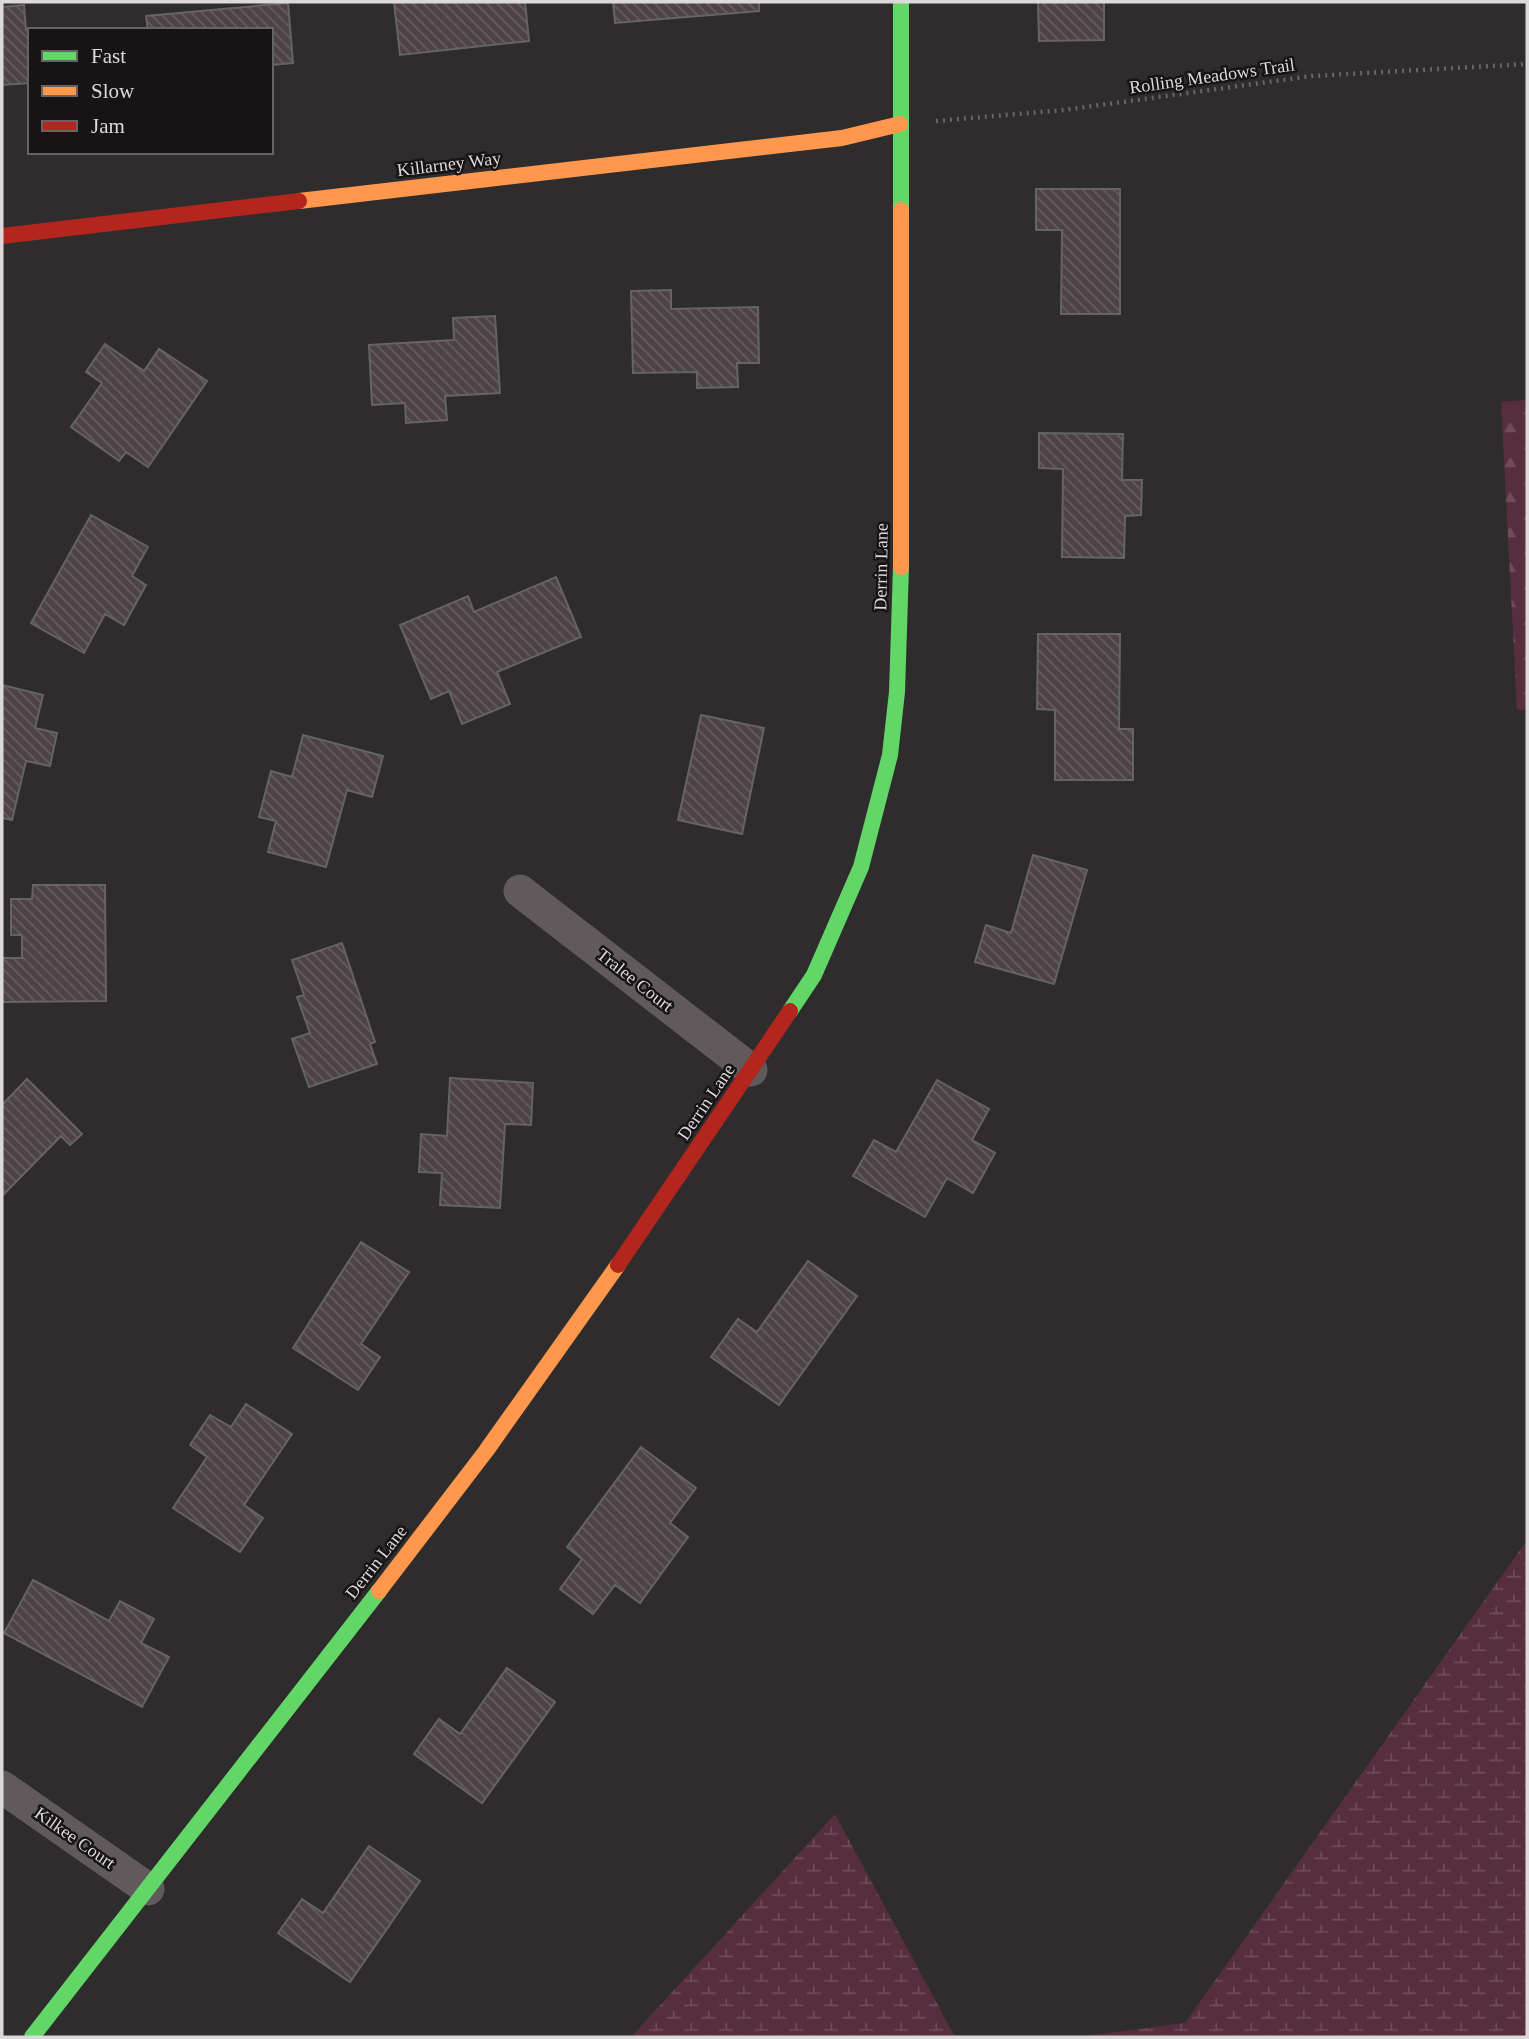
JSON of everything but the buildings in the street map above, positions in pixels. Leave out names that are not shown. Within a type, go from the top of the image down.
[{"type":"street","name":"Derrin Lane","points":[[32,2037],[486,1451],[605,1284],[814,975],[861,867],[890,755],[897,692],[901,591],[901,2]]},
{"type":"street","name":"Killarney Way","points":[[2,236],[828,140],[901,124]]},
{"type":"street","name":"Tralee Court","points":[[520,891],[751,1070]]},
{"type":"street","name":"Kilkee Court","points":[[2,1787],[148,1889]]},
{"type":"path","name":"Rolling Meadows Trail","points":[[901,124],[1064,110],[1312,76],[1527,64]]},
{"type":"green space","points":[[1527,400],[1527,710],[1517,710],[1501,402]]},
{"type":"green space","points":[[1527,1540],[1527,2037],[1076,2037],[1185,2023]]},
{"type":"green space","points":[[835,1814],[955,2037],[631,2037]]},
{"type":"traffic: fast","points":[[901,2],[901,210]]},
{"type":"traffic: fast","points":[[790,1011],[814,975],[861,867],[890,755],[897,692],[901,567]]},
{"type":"traffic: fast","points":[[32,2037],[379,1591]]},
{"type":"traffic: slow","points":[[299,201],[842,138],[900,124]]},
{"type":"traffic: slow","points":[[901,210],[901,567]]},
{"type":"traffic: slow","points":[[379,1591],[486,1451],[618,1265]]},
{"type":"traffic: jam","points":[[2,236],[299,201]]},
{"type":"traffic: jam","points":[[618,1265],[790,1011]]}]
